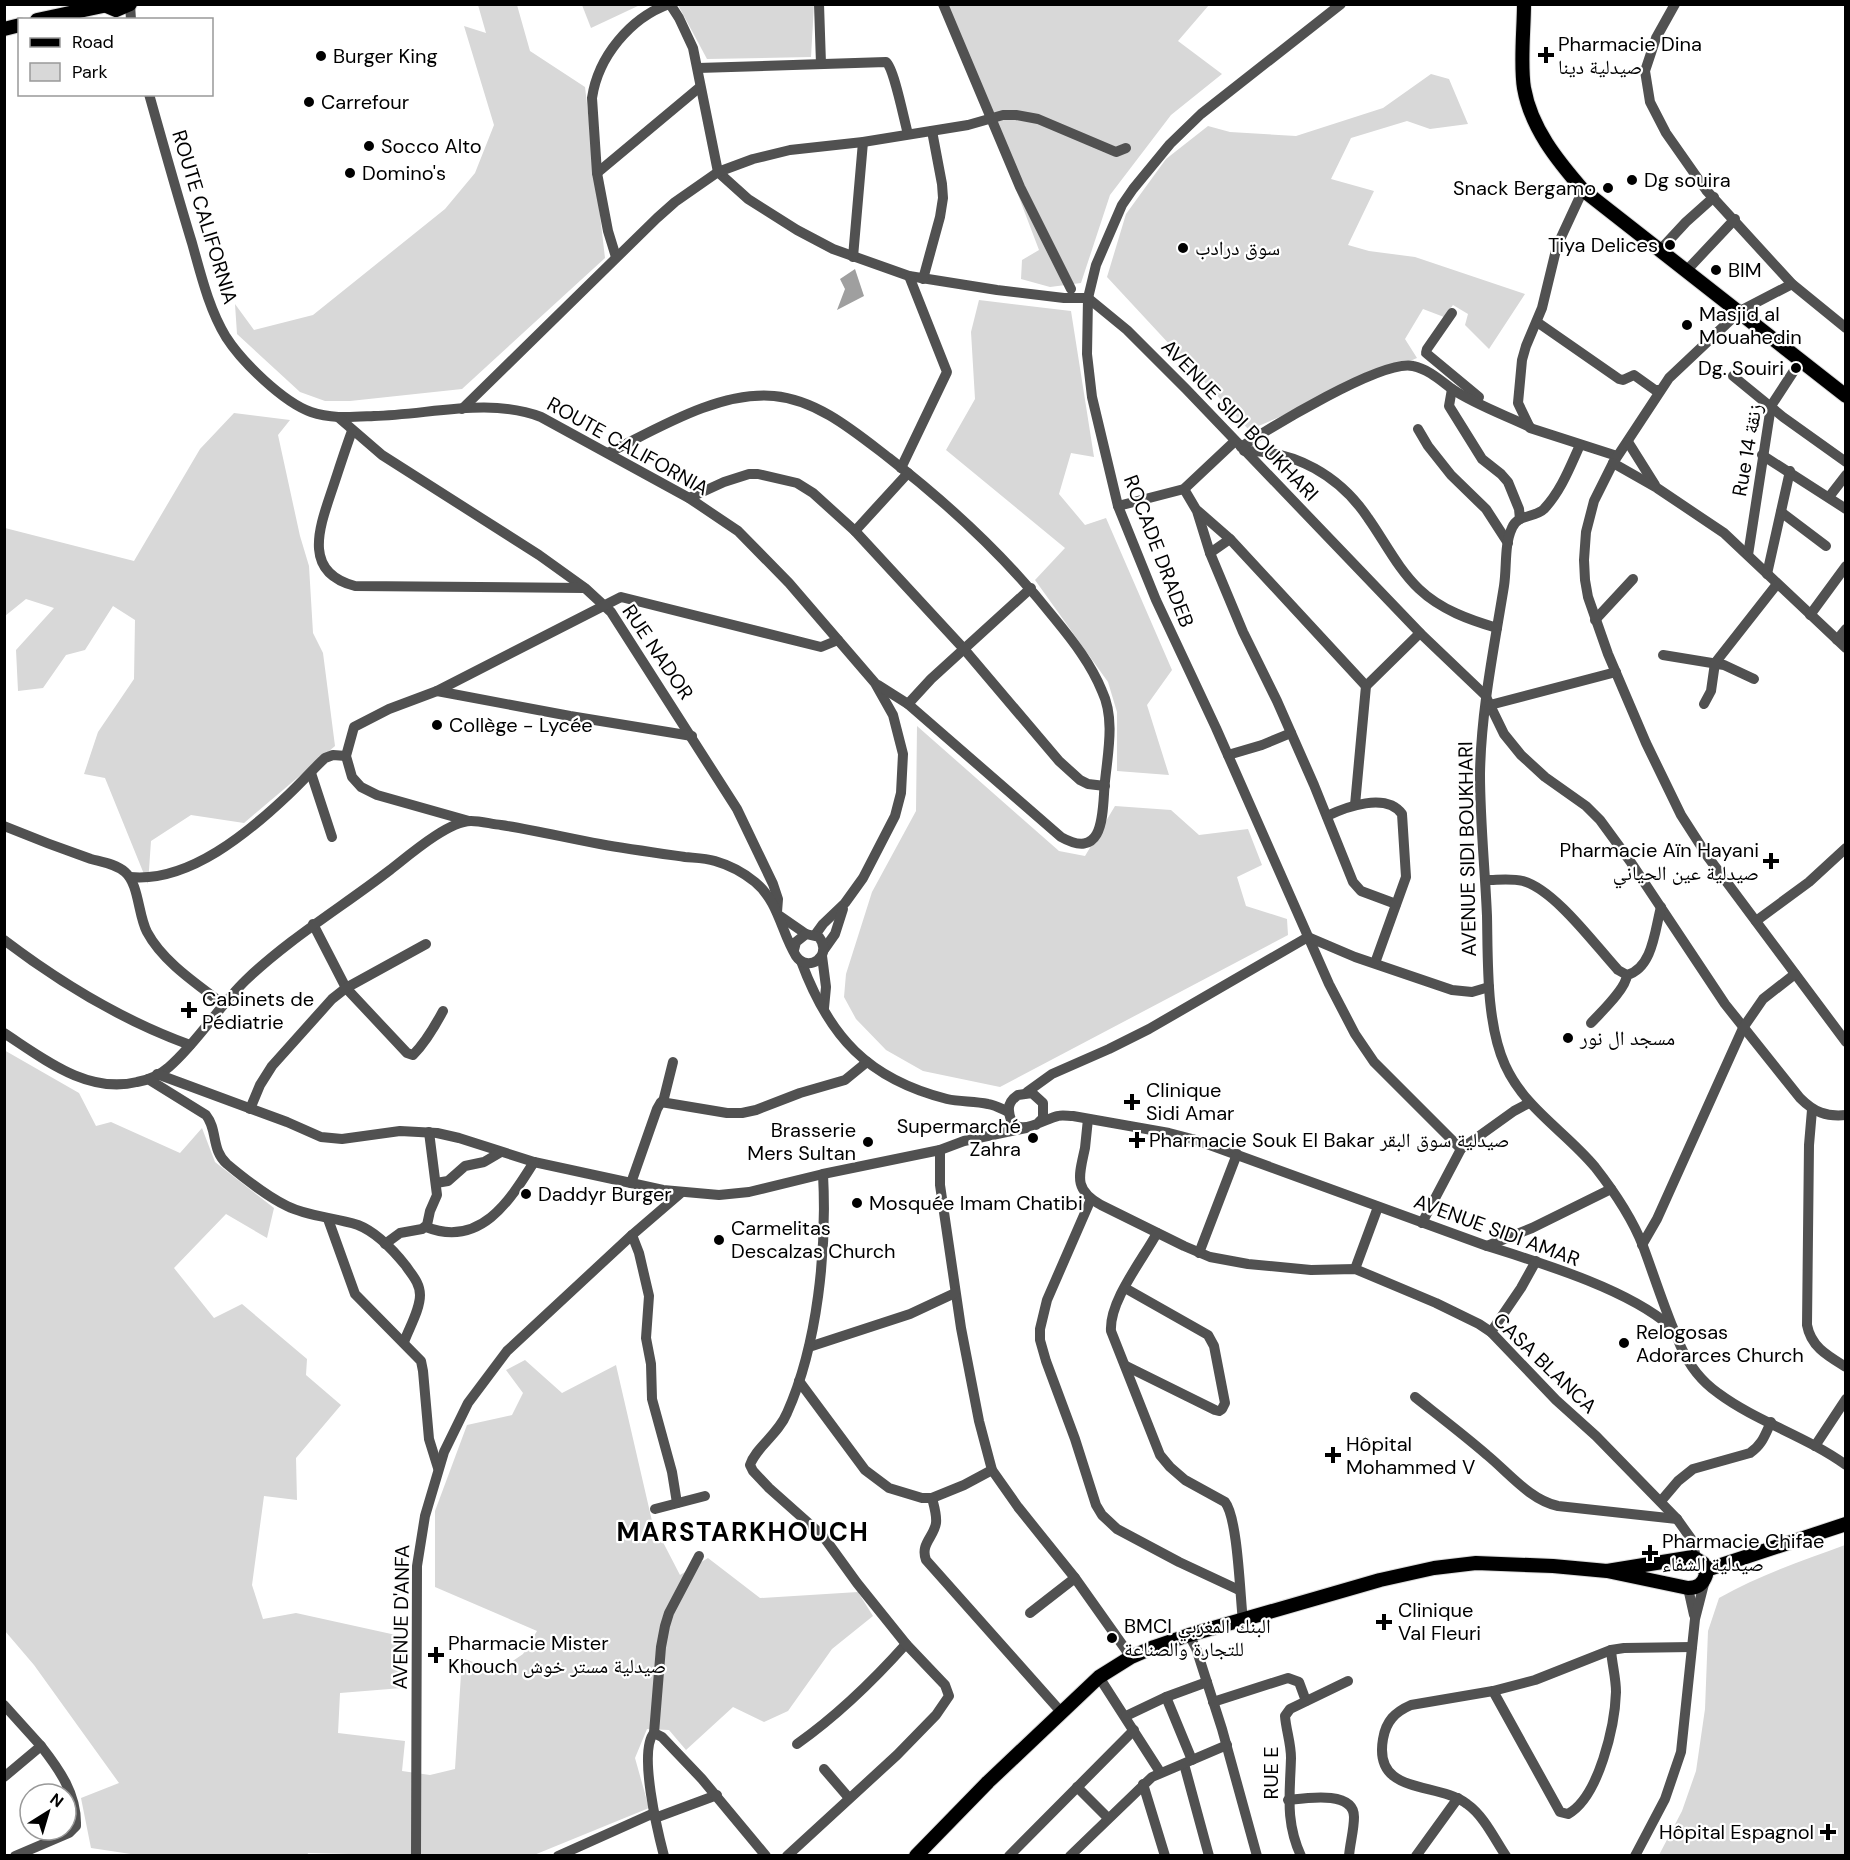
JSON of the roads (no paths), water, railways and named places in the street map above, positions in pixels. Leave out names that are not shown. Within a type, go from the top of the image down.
[{"type":"main road","points":[[43,18],[70,4]]},
{"type":"main road","points":[[43,18],[110,10],[130,4]]},
{"type":"main road","points":[[1524,4],[1524,85],[1540,133],[1552,153],[1583,190],[1688,270],[1845,396]]},
{"type":"main road","points":[[1705,1575],[1845,1524]]},
{"type":"main road","points":[[916,1856],[988,1782],[1099,1677],[1131,1657],[1154,1647],[1345,1590],[1434,1568],[1476,1563],[1553,1566],[1607,1571],[1686,1587],[1698,1587],[1705,1575],[1703,1563],[1689,1559],[1607,1571]]},
{"type":"main road","points":[[1686,1587],[1679,1583],[1675,1573],[1678,1563],[1689,1559]]},
{"type":"street","points":[[616,257],[608,231],[597,173],[592,99],[598,74],[621,38],[650,13],[670,4],[689,38],[698,68],[717,172],[737,191],[817,241],[909,276],[997,290],[1065,298],[1088,298]]},
{"type":"street","points":[[819,4],[821,64]]},
{"type":"street","points":[[943,4],[1020,187],[1071,289]]},
{"type":"street","name":"ROCADE DRADEB","points":[[1341,4],[1201,114],[1149,168],[1122,205],[1096,265],[1088,298],[1087,354],[1092,397],[1118,506],[1156,600],[1228,755],[1329,984],[1362,1047],[1385,1075],[1461,1149]]},
{"type":"street","points":[[1675,4],[1656,38],[1645,71],[1650,102],[1666,134],[1714,198],[1792,284],[1845,328]]},
{"type":"street","points":[[698,68],[874,61],[890,64],[908,134]]},
{"type":"street","points":[[597,173],[700,87]]},
{"type":"street","name":"ROUTE CALIFORNIA","points":[[150,96],[206,292],[218,321],[227,338],[249,365],[286,398],[310,411],[329,417],[388,416],[462,409],[504,408],[530,413],[689,498],[738,531],[789,584],[875,683],[898,729],[903,754],[901,793],[890,829],[873,862],[845,903],[810,934]]},
{"type":"street","points":[[462,409],[675,202],[717,172],[753,159],[790,150],[863,142],[992,120],[1003,115],[1038,119],[1116,152],[1126,148]]},
{"type":"street","points":[[923,279],[943,198],[932,130]]},
{"type":"street","points":[[854,257],[863,142]]},
{"type":"street","points":[[1530,428],[1518,403],[1526,346],[1537,322],[1552,260],[1583,190]]},
{"type":"street","points":[[1661,249],[1686,222],[1714,198]]},
{"type":"street","points":[[1688,270],[1735,219]]},
{"type":"street","points":[[855,531],[905,470],[947,372],[909,276]]},
{"type":"street","points":[[1792,284],[1740,311],[1659,390],[1615,460],[1594,501],[1585,540],[1585,580],[1595,620],[1616,672],[1646,743],[1681,815],[1708,856],[1845,1042]]},
{"type":"street","name":"AVENUE SIDI BOUKHARI","points":[[1088,298],[1127,330],[1186,389],[1343,550],[1420,633],[1488,700],[1480,774],[1489,987],[1502,1056],[1513,1080],[1529,1103],[1577,1148],[1611,1189],[1642,1245],[1673,1329]]},
{"type":"street","points":[[1452,313],[1426,353],[1495,411]]},
{"type":"street","points":[[1537,322],[1619,379],[1623,380],[1634,375],[1655,390],[1659,390]]},
{"type":"street","name":"Rue 14 زنقة","points":[[1748,555],[1770,406],[1801,360]]},
{"type":"street","points":[[1118,506],[1184,489],[1240,446],[1283,420],[1392,367],[1403,364],[1415,366],[1438,377],[1452,389],[1530,428],[1615,460],[1724,533],[1841,644],[1845,629]]},
{"type":"street","points":[[1733,376],[1845,462]]},
{"type":"street","points":[[1452,389],[1449,406],[1482,459],[1508,482],[1519,509],[1520,519]]},
{"type":"street","points":[[608,453],[676,420],[719,403],[745,397],[774,396],[804,403],[819,410],[905,470],[976,531],[1031,588],[1076,646],[1103,692],[1108,709],[1109,725],[1104,814],[1099,831],[1089,841],[1071,843],[1052,830],[908,704],[875,683]]},
{"type":"street","name":"RUE NADOR","points":[[338,417],[382,455],[539,555],[585,588],[618,620],[737,809],[778,899],[778,914]]},
{"type":"street","points":[[1418,429],[1451,475],[1486,508],[1508,543]]},
{"type":"street","points":[[352,431],[322,517],[318,536],[321,561],[326,570],[336,578],[355,586],[585,588]]},
{"type":"street","points":[[1628,442],[1657,488]]},
{"type":"street","points":[[1580,445],[1563,481],[1543,510],[1520,519],[1511,530],[1488,700],[1504,734],[1521,755],[1545,777],[1586,806],[1606,827],[1743,1028],[1786,1083],[1812,1110],[1825,1115],[1845,1115]]},
{"type":"street","points":[[1240,446],[1284,455],[1325,474],[1340,484],[1367,517],[1394,559],[1419,589],[1447,609],[1465,618],[1497,628]]},
{"type":"street","points":[[1762,455],[1845,508]]},
{"type":"street","points":[[1767,574],[1790,471]]},
{"type":"street","points":[[689,498],[724,482],[749,474],[767,475],[797,483],[813,493],[855,531],[963,649],[1059,761],[1080,780],[1088,784],[1105,786]]},
{"type":"street","points":[[1829,497],[1845,475]]},
{"type":"street","points":[[1184,489],[1197,510],[1210,553],[1243,632],[1291,733],[1354,886],[1396,904]]},
{"type":"street","points":[[1197,510],[1230,538],[1366,686]]},
{"type":"street","points":[[1781,512],[1826,546]]},
{"type":"street","points":[[1210,553],[1230,538]]},
{"type":"street","points":[[1810,615],[1845,566]]},
{"type":"street","points":[[1595,620],[1633,579]]},
{"type":"street","points":[[1704,704],[1711,691],[1715,663],[1777,584]]},
{"type":"street","points":[[908,704],[963,649],[1031,588]]},
{"type":"street","points":[[838,640],[821,647],[621,597],[437,691],[356,724],[350,735],[346,756],[352,777],[365,789],[377,795],[470,821],[705,859],[732,868],[765,891],[801,961],[816,999],[847,1044],[880,1072],[907,1086],[950,1100],[991,1104],[1014,1098],[1027,1092],[1052,1074],[1149,1029],[1308,937],[1337,950],[1459,992],[1479,992],[1489,987]]},
{"type":"street","points":[[1355,805],[1366,686],[1420,633]]},
{"type":"street","points":[[1663,655],[1715,663],[1735,669],[1754,679]]},
{"type":"street","points":[[1488,700],[1616,672]]},
{"type":"street","points":[[437,691],[692,736]]},
{"type":"street","points":[[1228,755],[1291,733]]},
{"type":"street","points":[[130,877],[171,874],[210,856],[267,814],[325,758],[333,755],[346,756]]},
{"type":"street","points":[[311,773],[332,837]]},
{"type":"street","points":[[1326,816],[1355,805],[1390,806],[1401,813],[1406,873],[1375,963]]},
{"type":"street","points":[[4,1033],[59,1068],[91,1082],[116,1085],[153,1077],[167,1069],[190,1045],[244,981],[313,924],[359,894],[438,835],[470,821]]},
{"type":"street","points":[[4,826],[53,846],[121,868],[130,877],[141,919],[148,934],[181,969],[224,1004]]},
{"type":"street","points":[[1756,921],[1809,882],[1845,849]]},
{"type":"street","points":[[750,879],[763,862]]},
{"type":"street","points":[[1486,880],[1522,881],[1545,892],[1618,970],[1627,975]]},
{"type":"street","name":"ROUTE CALIFORNIA","points":[[823,953],[835,934],[845,903]]},
{"type":"street","points":[[1591,1023],[1619,991],[1627,975],[1638,969],[1648,955],[1661,907]]},
{"type":"street","points":[[778,914],[822,941],[826,987],[824,1008]]},
{"type":"street","points":[[313,924],[346,988],[411,1055],[425,1041],[443,1011]]},
{"type":"street","points":[[794,950],[798,938],[810,934]]},
{"type":"street","points":[[4,940],[50,974],[114,1013],[190,1045]]},
{"type":"street","points":[[250,1109],[264,1077],[278,1058],[332,999],[346,988],[426,944]]},
{"type":"street","points":[[801,961],[810,963],[823,953]]},
{"type":"street","points":[[1642,1245],[1657,1219],[1743,1028],[1763,999],[1795,974]]},
{"type":"street","points":[[631,1183],[657,1109],[663,1102],[673,1062]]},
{"type":"street","points":[[663,1102],[727,1113],[742,1113],[845,1080],[867,1062]]},
{"type":"street","points":[[153,1077],[250,1109],[327,1138],[342,1139],[400,1131],[429,1132],[459,1138],[534,1162],[631,1183],[682,1192],[720,1195],[743,1193],[940,1149],[964,1141],[1031,1126],[1058,1116],[1088,1119],[1079,1178],[1082,1187],[1091,1199],[1047,1300],[1040,1329],[1046,1361],[1101,1515],[1117,1529],[1239,1590]]},
{"type":"street","points":[[153,1077],[207,1115],[212,1123],[218,1153],[232,1168],[282,1204],[299,1211],[361,1227],[385,1244],[414,1278],[420,1292],[419,1302],[404,1342]]},
{"type":"street","points":[[991,1104],[1010,1114],[1017,1125],[1031,1126],[1043,1118],[1042,1080]]},
{"type":"street","points":[[1027,1092],[1058,1116]]},
{"type":"street","points":[[995,1135],[1010,1114],[1014,1098]]},
{"type":"street","points":[[1422,1223],[1461,1149],[1529,1103]]},
{"type":"street","points":[[1812,1110],[1806,1273],[1807,1325],[1809,1336],[1815,1344],[1845,1367]]},
{"type":"street","name":"AVENUE SIDI AMAR","points":[[1088,1119],[1182,1136],[1237,1154],[1422,1223],[1536,1261],[1615,1293],[1644,1308],[1673,1329],[1691,1366],[1708,1385],[1729,1400],[1845,1464]]},
{"type":"street","points":[[426,1227],[437,1196],[429,1132]]},
{"type":"street","points":[[940,1149],[940,1185],[955,1293],[992,1470],[1018,1507],[1075,1578],[1131,1657]]},
{"type":"street","points":[[436,1183],[448,1181],[465,1166],[484,1162],[501,1152]]},
{"type":"street","points":[[1199,1253],[1237,1154]]},
{"type":"street","points":[[385,1244],[400,1233],[426,1227],[438,1232],[450,1232],[465,1231],[482,1224],[513,1196],[534,1162]]},
{"type":"street","points":[[787,1856],[897,1755],[936,1715],[949,1696],[945,1686],[906,1644],[823,1536],[750,1468],[753,1458],[784,1421],[809,1347],[823,1243],[824,1174]]},
{"type":"street","points":[[1487,1246],[1532,1228],[1611,1189]]},
{"type":"street","name":"AVENUE D'ANFA","points":[[416,1856],[417,1566],[425,1516],[438,1467],[462,1414],[495,1365],[521,1337],[682,1192]]},
{"type":"street","name":"CASA BLANCA","points":[[1091,1199],[1199,1253],[1248,1264],[1311,1270],[1355,1269],[1436,1303],[1491,1332],[1556,1400],[1596,1436],[1677,1519],[1692,1540],[1689,1559]]},
{"type":"street","points":[[1355,1269],[1378,1207]]},
{"type":"street","points":[[328,1219],[355,1294],[404,1342],[419,1358],[423,1366],[429,1439],[438,1467]]},
{"type":"street","points":[[1157,1233],[1125,1288],[1112,1317],[1114,1340],[1165,1462],[1185,1480],[1225,1502],[1230,1509],[1243,1621]]},
{"type":"street","points":[[632,1235],[639,1253],[649,1296],[646,1332],[652,1369],[652,1400],[673,1475],[677,1503]]},
{"type":"street","points":[[1491,1332],[1536,1261]]},
{"type":"street","points":[[1125,1288],[1182,1318],[1208,1335],[1215,1346],[1224,1407],[1219,1411],[1215,1410],[1126,1366]]},
{"type":"street","points":[[809,1347],[895,1319],[955,1293]]},
{"type":"street","points":[[799,1381],[858,1462],[871,1476],[898,1492],[932,1498],[992,1470]]},
{"type":"street","points":[[1415,1397],[1546,1502],[1558,1506],[1677,1519]]},
{"type":"street","points":[[1815,1446],[1845,1399]]},
{"type":"street","points":[[1661,1501],[1678,1480],[1693,1469],[1750,1453],[1757,1448],[1764,1441],[1770,1422]]},
{"type":"street","points":[[655,1509],[705,1496]]},
{"type":"street","points":[[932,1498],[936,1526],[924,1548],[923,1553],[926,1560],[1062,1713]]},
{"type":"street","points":[[664,1856],[654,1816],[648,1769],[649,1740],[654,1733],[661,1647],[665,1626],[669,1613],[699,1556]]},
{"type":"street","points":[[1635,1856],[1665,1799],[1681,1752],[1695,1618],[1705,1575]]},
{"type":"street","points":[[1030,1613],[1075,1578]]},
{"type":"street","points":[[1686,1587],[1695,1618]]},
{"type":"street","points":[[1189,1635],[1196,1648],[1227,1745],[1257,1856]]},
{"type":"street","points":[[797,1744],[848,1705],[906,1644]]},
{"type":"street","points":[[1506,1856],[1477,1813],[1458,1798],[1408,1785],[1389,1772],[1382,1754],[1382,1742],[1390,1718],[1411,1705],[1493,1691],[1551,1675],[1611,1650],[1692,1647]]},
{"type":"street","points":[[1493,1691],[1560,1812],[1568,1814],[1583,1800],[1604,1758],[1611,1731],[1616,1691],[1611,1650]]},
{"type":"street","points":[[1099,1677],[1160,1772]]},
{"type":"street","points":[[1213,1702],[1288,1678],[1299,1682],[1306,1701],[1348,1681]]},
{"type":"street","points":[[1126,1716],[1166,1697],[1207,1682]]},
{"type":"street","points":[[1166,1697],[1188,1762],[1209,1856]]},
{"type":"street","name":"RUE E","points":[[1301,1856],[1291,1829],[1288,1800],[1291,1758],[1285,1716],[1290,1709],[1306,1701]]},
{"type":"street","points":[[4,1705],[41,1746],[66,1780],[76,1826],[69,1833],[15,1856]]},
{"type":"street","points":[[1009,1856],[1134,1730]]},
{"type":"street","points":[[654,1733],[662,1737],[717,1795],[766,1856]]},
{"type":"street","points":[[1070,1856],[1143,1784],[1160,1772],[1227,1745]]},
{"type":"street","points":[[4,1777],[41,1746]]},
{"type":"street","points":[[824,1769],[849,1798]]},
{"type":"street","points":[[1143,1784],[1164,1856]]},
{"type":"street","points":[[1077,1787],[1108,1818]]},
{"type":"street","points":[[558,1856],[654,1816],[717,1795]]},
{"type":"street","points":[[1288,1800],[1334,1798],[1350,1804],[1354,1818],[1349,1856]]},
{"type":"street","points":[[1416,1856],[1458,1798]]},
{"type":"place","name":"Pharmacie Dina صيدلية دينا","points":[[1546,55]]},
{"type":"place","name":"Burger King","points":[[321,56]]},
{"type":"place","name":"Carrefour","points":[[309,102]]},
{"type":"place","name":"Socco Alto","points":[[369,146]]},
{"type":"place","name":"Domino's","points":[[350,173]]},
{"type":"place","name":"Dg souira","points":[[1632,180]]},
{"type":"place","name":"Snack Bergamo","points":[[1608,188]]},
{"type":"place","name":"Tiya Delices","points":[[1670,245]]},
{"type":"place","name":"سوق درادب","points":[[1183,248]]},
{"type":"place","name":"BIM","points":[[1716,270]]},
{"type":"place","name":"Masjid al Mouahedin","points":[[1687,325]]},
{"type":"place","name":"Dg. Souiri","points":[[1796,368]]},
{"type":"place","name":"Collège - Lycée","points":[[437,725]]},
{"type":"place","name":"Pharmacie Aïn Hayani صيدلية عين الحياني","points":[[1771,861]]},
{"type":"place","name":"Cabinets de Pédiatrie","points":[[189,1010]]},
{"type":"place","name":"مسجد ال نور","points":[[1568,1038]]},
{"type":"place","name":"Clinique Sidi Amar","points":[[1132,1102]]},
{"type":"place","name":"Supermarché Zahra","points":[[1033,1138]]},
{"type":"place","name":"Pharmacie Souk El Bakar صيدلية سوق البقر","points":[[1137,1140]]},
{"type":"place","name":"Brasserie Mers Sultan","points":[[868,1142]]},
{"type":"place","name":"Daddyr Burger","points":[[526,1194]]},
{"type":"place","name":"Mosquée Imam Chatibi","points":[[857,1203]]},
{"type":"place","name":"Carmelitas Descalzas Church","points":[[719,1240]]},
{"type":"place","name":"Relogosas Adorarces Church","points":[[1624,1343]]},
{"type":"place","name":"Hôpital Mohammed V","points":[[1333,1455]]},
{"type":"place","name":"Pharmacie Chifae صيدلية الشفاء","points":[[1650,1553]]},
{"type":"place","name":"Clinique Val Fleuri","points":[[1384,1622]]},
{"type":"place","name":"BMCI البنك المغربي للتجارة والصناعة","points":[[1112,1638]]},
{"type":"place","name":"Pharmacie Mister Khouch صيدلية مستر خوش","points":[[436,1655]]},
{"type":"place","name":"Hôpital Espagnol","points":[[1828,1832]]},
{"type":"district","name":"MARSTARKHOUCH","points":[[743,1532]]}]
